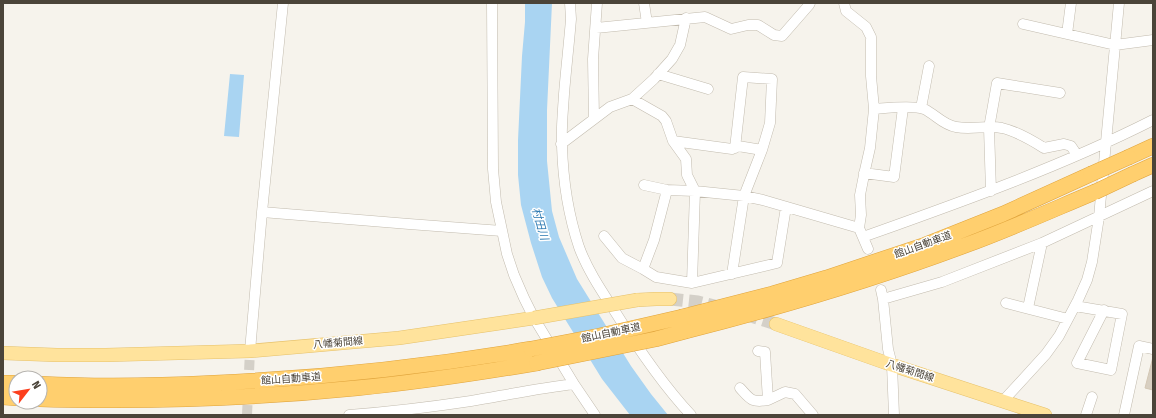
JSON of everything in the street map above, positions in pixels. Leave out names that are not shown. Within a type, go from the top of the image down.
[{"type":"highway","name":"館山自動車道","points":[[48,399],[184,399],[270,395],[358,388],[457,376],[537,363],[641,342],[684,324],[925,245],[1003,214],[1153,146]]},
{"type":"highway","name":"館山自動車道","points":[[48,384],[131,385],[268,381],[401,369],[531,349],[606,334],[684,324],[776,308],[878,277],[968,245],[1094,192],[1153,165]]},
{"type":"main road","name":"八幡菊間線","points":[[3,353],[106,355],[250,351],[399,338],[534,318],[637,300],[670,299]]},
{"type":"main road","name":"八幡菊間線","points":[[776,324],[892,365],[1045,415]]},
{"type":"street","points":[[250,351],[283,3]]},
{"type":"street","points":[[492,3],[493,169],[496,202],[507,254],[514,275],[534,318],[574,384],[596,415]]},
{"type":"street","points":[[570,3],[571,19],[561,144],[567,199],[574,229],[580,248],[602,292],[638,349],[676,399],[691,415]]},
{"type":"street","points":[[594,119],[594,59],[597,3]]},
{"type":"street","points":[[644,3],[647,23]]},
{"type":"street","points":[[596,28],[705,17],[731,29],[748,25],[758,25],[774,35],[782,36],[810,3]]},
{"type":"street","points":[[844,3],[846,11],[866,27],[871,37],[871,76],[874,109],[870,148],[860,195],[861,232],[868,249]]},
{"type":"street","points":[[1067,34],[1071,3]]},
{"type":"street","points":[[1003,401],[1046,354],[1059,336],[1087,280],[1099,217],[1119,3]]},
{"type":"street","points":[[561,144],[610,108],[632,99],[658,74],[672,59],[680,45],[686,18]]},
{"type":"street","points":[[1024,24],[1115,45],[1153,40]]},
{"type":"street","points":[[921,108],[929,66]]},
{"type":"street","points":[[658,74],[708,89]]},
{"type":"street","points":[[732,274],[744,196],[762,150],[770,123],[772,79],[743,77],[735,148]]},
{"type":"street","points":[[991,191],[991,146],[989,128],[997,83],[1060,92]]},
{"type":"street","points":[[632,99],[662,116],[666,121],[673,141],[686,159],[687,175],[695,191],[692,283]]},
{"type":"street","points":[[864,173],[894,177],[903,108]]},
{"type":"street","points":[[874,109],[921,108],[956,128],[1002,128],[1044,148],[1064,144],[1072,146],[1077,155]]},
{"type":"street","points":[[644,185],[667,190],[744,196],[786,206],[861,232],[991,191],[1105,143],[1153,120]]},
{"type":"street","points":[[673,141],[732,149],[738,146],[762,150]]},
{"type":"street","points":[[643,269],[654,240],[667,190]]},
{"type":"street","points":[[894,415],[892,365],[888,349],[882,294],[942,282],[1042,243],[1153,191]]},
{"type":"street","points":[[604,236],[622,258],[656,277],[692,283],[777,263],[786,206]]},
{"type":"street","points":[[262,212],[502,231]]},
{"type":"street","points":[[1028,308],[1042,243]]},
{"type":"street","points":[[1006,303],[1068,319]]},
{"type":"street","points":[[1075,306],[1104,310],[1122,314],[1111,370],[1077,363],[1104,310]]},
{"type":"street","points":[[1124,415],[1139,346],[1153,348]]},
{"type":"street","points":[[758,351],[765,352],[768,400]]},
{"type":"street","points":[[349,415],[392,413],[574,384]]},
{"type":"street","points":[[740,388],[751,400],[760,401],[768,400],[785,392],[795,394],[813,415]]},
{"type":"street","points":[[1088,414],[1092,397]]},
{"type":"water","name":"村田川","points":[[525,3],[552,3],[547,110],[547,161],[552,211],[559,237],[577,279],[631,366],[668,415],[630,415],[602,379],[552,298],[542,277],[521,205],[518,175],[518,140]]},
{"type":"water","points":[[230,74],[244,75],[239,137],[224,136]]},
{"type":"building","points":[[1153,357],[1153,390],[1145,388]]},
{"type":"tunnel","points":[[670,299],[698,302],[722,308]]},
{"type":"tunnel","points":[[745,314],[776,324]]},
{"type":"tunnel","points":[[247,415],[250,351]]}]
